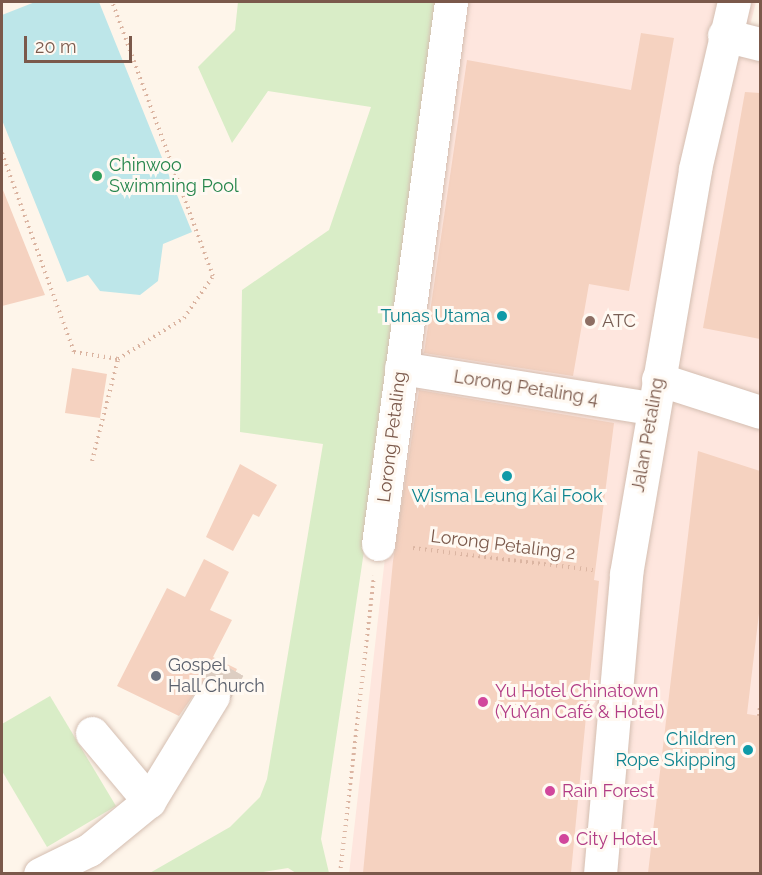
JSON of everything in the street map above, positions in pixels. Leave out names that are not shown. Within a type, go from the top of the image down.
[{"type":"street","name":"Lorong Petaling","points":[[378,544],[450,2]]},
{"type":"street","name":"Jalan Petaling","points":[[600,873],[626,574],[655,393],[724,35],[734,2]]},
{"type":"street","points":[[724,35],[760,44]]},
{"type":"street","name":"Lorong Petaling 4","points":[[401,368],[655,393],[760,412]]},
{"type":"street","points":[[40,873],[89,850],[148,801],[213,696]]},
{"type":"street","points":[[92,733],[148,801]]},
{"type":"path","points":[[2,153],[74,352],[118,359],[184,318],[213,276],[112,2]]},
{"type":"path","points":[[92,461],[118,359]]},
{"type":"path","points":[[340,873],[378,544]]},
{"type":"path","name":"Lorong Petaling 2","points":[[378,544],[626,574]]},
{"type":"path","points":[[759,716],[760,706]]},
{"type":"shaded area","points":[[460,2],[756,2],[744,49],[760,53],[760,873],[349,874],[407,364]]},
{"type":"green space","points":[[238,2],[446,2],[321,839],[329,873],[296,873],[288,868],[251,874],[148,874],[230,827],[260,797],[267,779],[323,444],[240,432],[242,290],[329,230],[371,107],[268,91],[232,143],[198,67],[235,30]]},
{"type":"green space","points":[[50,696],[116,806],[47,847],[2,771],[2,724]]},
{"type":"water","name":"Chinwoo Swimming Pool","points":[[35,2],[99,2],[192,232],[163,244],[158,281],[140,295],[100,291],[88,275],[67,282],[2,120],[2,15]]},
{"type":"building","points":[[641,33],[674,38],[629,291],[589,284],[573,376],[424,353],[467,60],[631,90]]},
{"type":"building","points":[[745,92],[760,93],[760,339],[703,328]]},
{"type":"building","points":[[2,191],[45,295],[2,306]]},
{"type":"building","points":[[72,368],[107,374],[100,418],[65,413]]},
{"type":"building","points":[[419,390],[614,423],[594,580],[599,581],[571,873],[363,873],[393,561]]},
{"type":"building","points":[[698,451],[760,471],[760,605],[747,714],[760,716],[760,873],[648,873]]},
{"type":"building","points":[[240,464],[277,485],[259,517],[253,514],[233,551],[206,537]]},
{"type":"building","points":[[204,559],[229,572],[210,610],[232,620],[213,657],[237,669],[229,686],[214,677],[204,680],[179,716],[117,686],[167,588],[185,597]]},
{"type":"tunnel","points":[[213,696],[229,667]]},
{"type":"place","name":"Chinwoo Swimming Pool","points":[[97,176]]},
{"type":"place","name":"Tunas Utama","points":[[502,316]]},
{"type":"place","name":"ATC","points":[[590,321]]},
{"type":"place","name":"Wisma Leung Kai Fook","points":[[507,476]]},
{"type":"place","name":"Gospel Hall Church","points":[[156,676]]},
{"type":"place","name":"Yu Hotel Chinatown (YuYan Café & Hotel)","points":[[483,702]]},
{"type":"place","name":"Children Rope Skipping","points":[[748,750]]},
{"type":"place","name":"Rain Forest","points":[[550,791]]},
{"type":"place","name":"City Hotel","points":[[564,839]]}]
